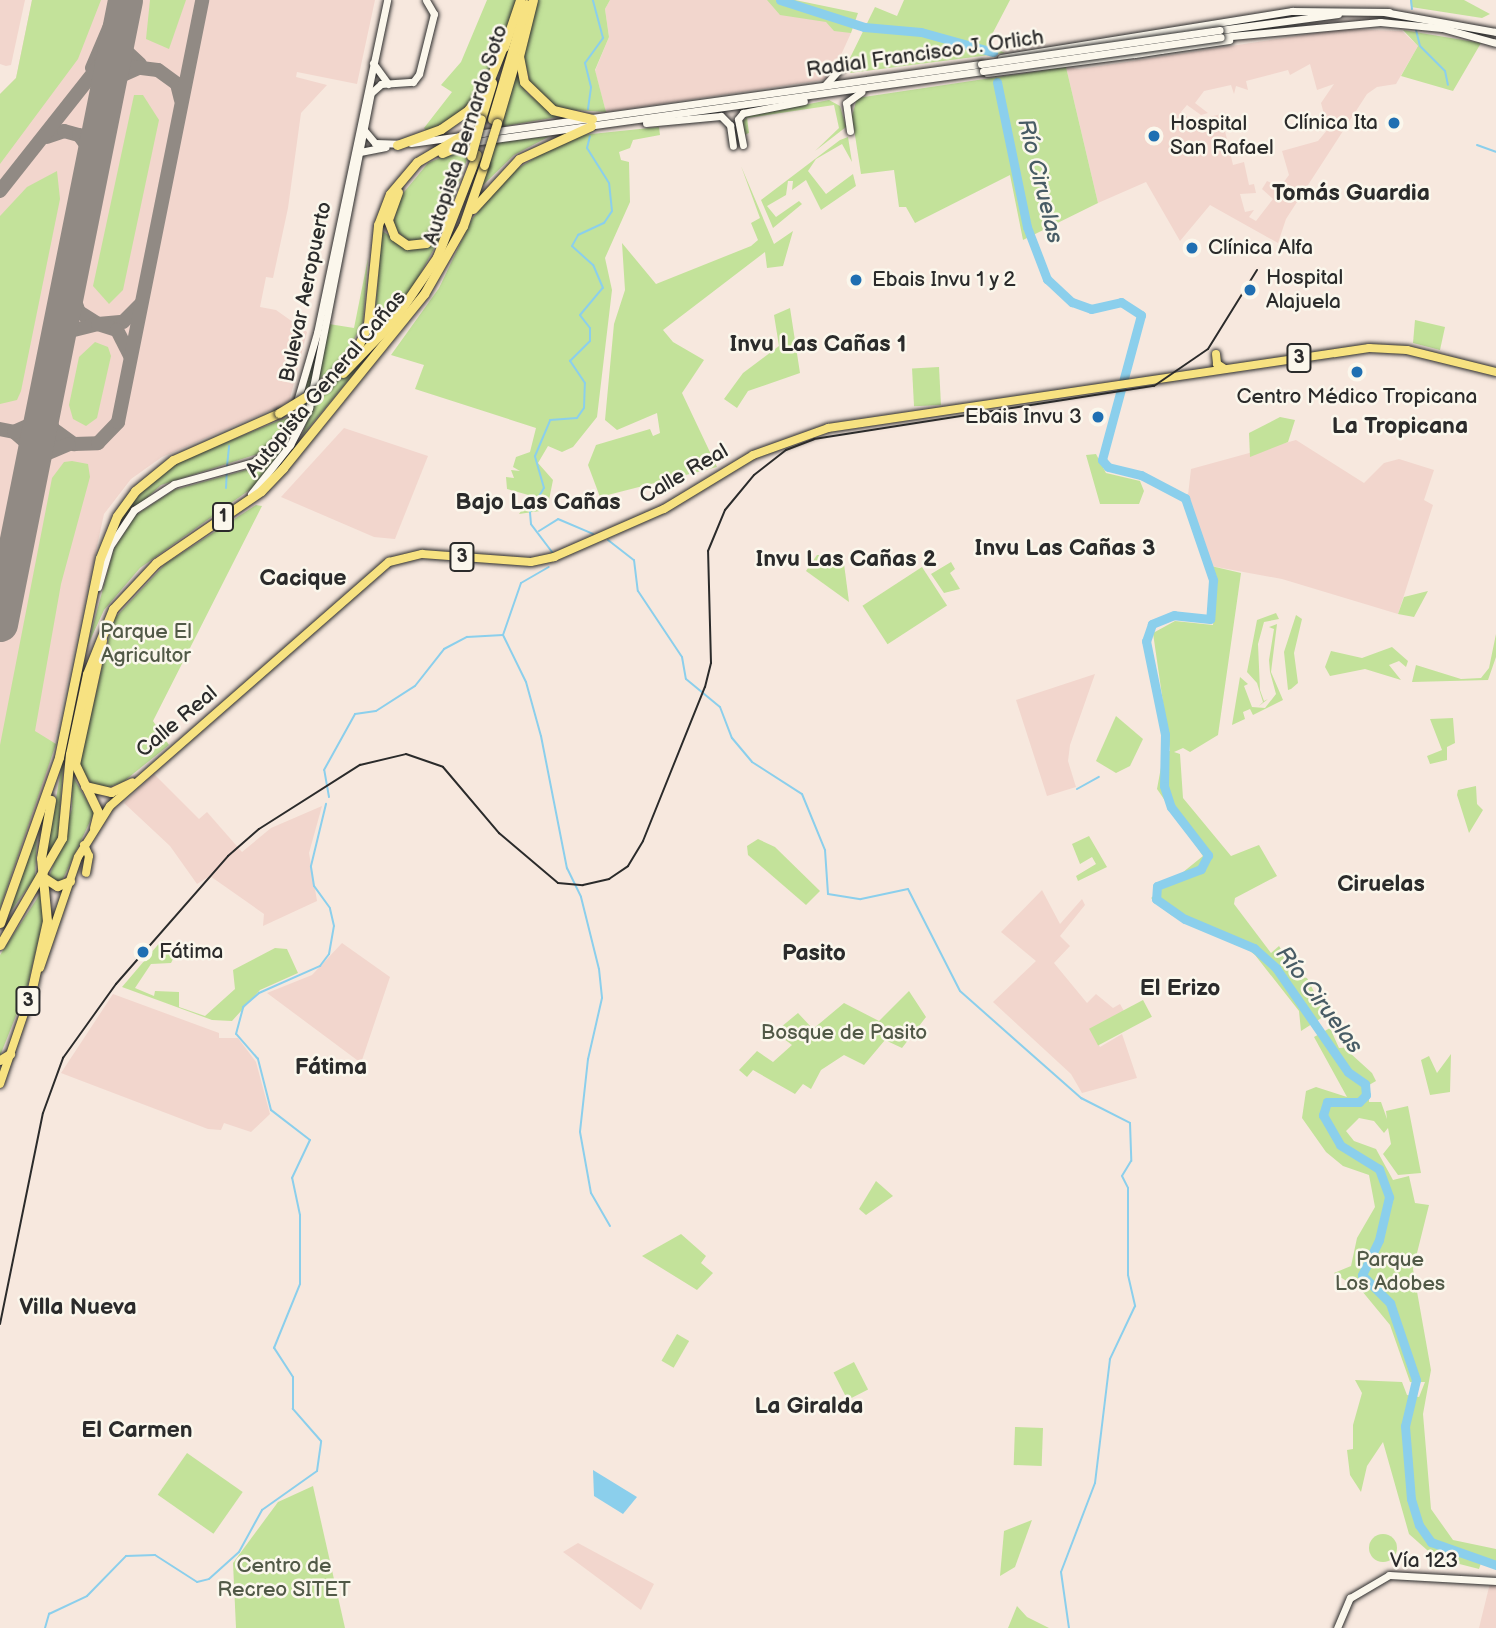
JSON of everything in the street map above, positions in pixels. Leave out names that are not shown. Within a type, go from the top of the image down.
[{"type":"highway","name":"1","points":[[504,44],[521,0]]},
{"type":"highway","name":"Autopista Bernardo Soto","points":[[490,120],[521,0]]},
{"type":"highway","name":"Autopista Bernardo Soto","points":[[441,258],[530,0]]},
{"type":"highway","points":[[530,0],[519,55],[524,82],[553,110],[592,122]]},
{"type":"highway","name":"Autopista Bernardo Soto","points":[[441,258],[463,226],[484,165],[504,44]]},
{"type":"highway","points":[[397,145],[441,129],[468,110],[488,84],[504,44]]},
{"type":"highway","points":[[463,226],[488,188],[519,159],[592,122]]},
{"type":"highway","points":[[454,209],[440,230],[421,245],[403,244],[390,228],[390,210],[406,181],[435,156],[463,139]]},
{"type":"highway","points":[[325,385],[366,332],[378,226],[390,194],[417,162],[463,139]]},
{"type":"highway","name":"Autopista Bernardo Soto","points":[[445,235],[477,155]]},
{"type":"highway","name":"Autopista Bernardo Soto","points":[[453,226],[477,155]]},
{"type":"highway","name":"Autopista General Cañas","points":[[0,945],[43,877],[62,838],[77,717],[92,654],[107,620],[144,573],[244,503],[274,478],[381,349],[441,258],[453,226]]},
{"type":"highway","name":"Autopista General Cañas","points":[[0,923],[59,757],[105,542],[135,491],[186,452],[279,413],[325,385],[365,354],[441,258],[445,235]]},
{"type":"highway","points":[[94,828],[98,812],[84,786],[75,758],[107,620]]},
{"type":"highway","points":[[31,993],[47,921],[41,858],[59,757]]},
{"type":"highway","points":[[84,786],[105,793],[132,782]]},
{"type":"highway","points":[[43,877],[57,886],[69,881]]},
{"type":"highway","points":[[0,1060],[10,1054]]},
{"type":"main road","name":"Bulevar Aeropuerto","points":[[81,652],[110,546],[134,510],[174,484],[254,462],[276,448],[288,432],[320,321],[387,0]]},
{"type":"main road","points":[[373,59],[388,84],[413,82],[419,74],[434,14],[426,0]]},
{"type":"main road","points":[[979,68],[1139,34],[1298,11],[1389,12]]},
{"type":"main road","name":"Radial Francisco J. Orlich","points":[[364,130],[375,143],[397,145],[463,139],[821,86],[979,68],[1389,12],[1496,32]]},
{"type":"main road","name":"Radial Francisco J. Orlich","points":[[1221,33],[1315,25],[1406,23],[1496,43]]},
{"type":"main road","points":[[979,68],[1134,54],[1315,25]]},
{"type":"main road","points":[[1151,33],[1161,50]]},
{"type":"main road","points":[[1134,54],[1139,34]]},
{"type":"main road","points":[[821,86],[844,64],[844,74],[853,82]]},
{"type":"main road","name":"Radial Francisco J. Orlich","points":[[592,122],[603,124],[878,87],[979,68]]},
{"type":"main road","name":"Bulevar Aeropuerto","points":[[244,503],[290,445],[313,395],[371,93],[378,85],[388,84]]},
{"type":"main road","points":[[849,131],[848,99],[878,87]]},
{"type":"main road","points":[[743,145],[738,119],[746,111],[834,93]]},
{"type":"main road","points":[[603,124],[721,116],[730,125],[733,146]]},
{"type":"main road","points":[[360,152],[397,145]]},
{"type":"main road","name":"Calle Real","points":[[0,1084],[69,881],[94,828],[132,782],[316,630],[389,562],[422,554],[540,561],[664,509],[730,466],[803,434],[1377,347],[1496,372]]},
{"type":"main road","points":[[1216,354],[1217,364],[1225,369]]},
{"type":"main road","points":[[84,845],[89,856],[86,873]]},
{"type":"main road","name":"Vía 123","points":[[1337,1628],[1350,1598],[1389,1575],[1496,1581]]},
{"type":"shaded area","points":[[0,0],[25,0],[11,65],[6,66],[0,64]]},
{"type":"shaded area","points":[[32,0],[375,0],[357,84],[297,72],[296,77],[327,85],[301,113],[288,208],[273,278],[266,277],[260,307],[276,310],[307,332],[289,402],[162,457],[131,479],[104,514],[47,776],[0,908],[0,94],[16,78]]},
{"type":"shaded area","points":[[610,0],[773,0],[844,25],[851,33],[830,79],[606,112],[595,71],[609,37],[605,9]]},
{"type":"shaded area","name":"Hospital San Rafael","points":[[1342,29],[1402,31],[1418,46],[1396,84],[1377,87],[1367,94],[1286,219],[1278,243],[1210,205],[1180,241],[1146,182],[1098,203],[1066,67],[1080,69]],"holes":[[[1310,64],[1317,90],[1334,84],[1321,103],[1328,129],[1318,141],[1282,151],[1289,175],[1280,187],[1267,181],[1262,189],[1273,199],[1256,221],[1249,217],[1254,210],[1245,212],[1240,194],[1256,193],[1254,184],[1249,185],[1244,162],[1233,165],[1221,114],[1209,117],[1214,125],[1208,133],[1181,112],[1187,105],[1201,115],[1208,113],[1195,103],[1204,91],[1231,85],[1234,94],[1236,86],[1248,90],[1246,81],[1288,70],[1290,75]]]},
{"type":"shaded area","points":[[344,428],[428,456],[395,539],[374,537],[281,497]]},
{"type":"shaded area","points":[[1296,440],[1364,483],[1384,463],[1399,459],[1434,470],[1424,500],[1433,505],[1398,614],[1282,579],[1211,566],[1188,495],[1191,469]]},
{"type":"shaded area","points":[[1095,674],[1070,745],[1068,761],[1076,787],[1047,796],[1016,700]]},
{"type":"shaded area","points":[[154,774],[199,819],[207,812],[242,852],[271,828],[322,806],[309,853],[317,901],[263,926],[264,914],[210,876],[197,884],[170,846],[124,803]]},
{"type":"shaded area","points":[[1042,890],[1060,924],[1082,899],[1085,905],[1060,936],[1070,946],[1054,963],[1087,1003],[1096,994],[1113,1008],[1120,1004],[1124,1011],[1091,1031],[1100,1047],[1122,1034],[1137,1078],[1082,1093],[1071,1074],[993,1002],[1036,961],[1001,932]]},
{"type":"shaded area","points":[[342,943],[390,977],[361,1063],[267,993],[312,975]]},
{"type":"shaded area","points":[[113,994],[219,1033],[219,1038],[238,1038],[256,1062],[270,1114],[251,1132],[224,1123],[221,1130],[208,1129],[61,1073]]},
{"type":"shaded area","points":[[578,1543],[654,1584],[641,1610],[563,1552]]},
{"type":"shaded area","points":[[1490,1583],[1496,1585],[1496,1628],[1479,1628]]},
{"type":"green space","points":[[32,0],[101,0],[78,59],[0,164],[0,94],[16,78]]},
{"type":"green space","points":[[150,0],[186,0],[169,49],[146,39]]},
{"type":"green space","points":[[487,0],[517,0],[502,53],[483,89],[456,116],[427,132],[424,128],[452,92],[441,85],[461,62]]},
{"type":"green space","points":[[537,0],[610,0],[605,9],[609,37],[595,70],[606,112],[557,109],[531,86],[523,54]]},
{"type":"green space","points":[[767,0],[795,0],[858,13],[851,33],[834,31],[826,22],[780,15]]},
{"type":"green space","points":[[904,0],[1010,0],[987,44],[1005,53],[850,73],[850,58],[875,7],[897,16]]},
{"type":"green space","points":[[1410,0],[1464,0],[1490,14],[1482,18],[1411,7]]},
{"type":"green space","points":[[1403,30],[1481,43],[1453,91],[1401,76],[1418,46]]},
{"type":"green space","points":[[1066,67],[1098,203],[1023,240],[1010,175],[915,223],[906,207],[899,207],[894,170],[861,174],[852,116],[857,98]]},
{"type":"green space","points":[[516,72],[526,92],[557,117],[500,127]]},
{"type":"green space","points":[[134,95],[143,95],[159,120],[123,290],[109,304],[93,286]]},
{"type":"green space","points":[[829,100],[840,106],[846,127],[815,151],[839,128],[834,105],[747,118],[749,133],[744,135],[743,121],[748,116]]},
{"type":"green space","points":[[659,127],[660,135],[633,140],[630,148],[619,152],[621,160],[629,162],[630,202],[605,258],[612,290],[597,417],[573,447],[562,452],[548,446],[538,463],[553,480],[547,510],[519,514],[532,496],[507,489],[506,477],[514,478],[511,470],[520,471],[513,467],[516,457],[530,452],[536,428],[415,389],[424,365],[391,355],[439,288],[472,219],[513,171],[572,136]]},
{"type":"green space","points":[[550,136],[514,155],[480,188],[495,143]]},
{"type":"green space","points":[[848,137],[852,162],[842,144],[816,159],[808,171],[826,194],[853,174],[856,186],[821,210],[806,180],[792,190],[793,181],[788,181],[786,195],[767,206],[776,217],[799,201],[802,204],[773,228],[761,200],[840,140]]},
{"type":"green space","points":[[472,145],[447,217],[422,240],[407,242],[393,225],[400,197],[428,163]]},
{"type":"green space","points":[[741,166],[774,244],[793,231],[783,266],[767,268],[765,252],[663,330],[673,342],[704,360],[682,393],[717,467],[600,497],[588,465],[596,445],[650,429],[653,436],[660,433],[657,413],[617,430],[605,420],[614,324],[625,290],[622,243],[656,284],[751,246],[758,240],[751,223],[760,218]]},
{"type":"green space","points":[[57,171],[60,199],[21,391],[17,400],[0,404],[0,216],[27,187]]},
{"type":"green space","points":[[446,227],[413,287],[363,347],[376,306],[382,231],[411,249]]},
{"type":"green space","points":[[368,258],[363,322],[346,355],[318,381],[329,324],[354,328]]},
{"type":"green space","points":[[790,308],[800,373],[748,391],[737,408],[724,399],[743,373],[779,346],[774,315]]},
{"type":"green space","points":[[1415,320],[1445,327],[1440,350],[1413,343]]},
{"type":"green space","points":[[322,323],[309,398],[292,439],[255,486],[140,568],[104,610],[87,647],[114,549],[136,515],[174,490],[246,470],[282,446],[299,413]]},
{"type":"green space","points":[[95,342],[108,347],[111,356],[97,418],[86,426],[73,419],[69,405],[79,357]]},
{"type":"green space","points":[[375,348],[302,436],[314,398]]},
{"type":"green space","points":[[939,367],[941,405],[914,406],[912,368]]},
{"type":"green space","points":[[288,417],[281,435],[261,453],[161,485],[115,527],[142,489],[175,463]]},
{"type":"green space","points":[[1280,417],[1295,420],[1288,442],[1250,457],[1249,433]]},
{"type":"green space","points":[[1096,454],[1106,473],[1140,481],[1144,491],[1139,504],[1100,504],[1086,455]]},
{"type":"green space","points":[[64,462],[88,464],[90,477],[61,584],[35,731],[56,744],[0,908],[0,745],[52,478]]},
{"type":"green space","name":"Parque El Agricultor","points":[[256,505],[262,506],[153,721],[169,745],[123,782],[106,788],[93,785],[79,767],[113,620],[165,564]]},
{"type":"green space","points":[[817,555],[843,556],[849,602],[806,571]]},
{"type":"green space","points":[[951,562],[955,569],[950,573],[960,589],[944,593],[931,574]]},
{"type":"green space","points":[[1211,566],[1241,573],[1218,735],[1190,752],[1183,748],[1174,752],[1180,754],[1183,798],[1231,856],[1259,845],[1277,876],[1235,898],[1234,904],[1271,953],[1279,946],[1298,976],[1307,978],[1326,1015],[1301,1031],[1299,1011],[1255,955],[1236,940],[1171,915],[1151,898],[1203,856],[1157,789],[1164,751],[1170,751],[1153,633],[1175,621],[1213,625],[1216,579]]},
{"type":"green space","points":[[922,567],[947,606],[888,644],[862,606]]},
{"type":"green space","points":[[1428,591],[1414,617],[1398,614],[1404,597]]},
{"type":"green space","points":[[1276,613],[1279,619],[1264,622],[1258,644],[1260,690],[1264,701],[1268,699],[1259,706],[1263,702],[1257,683],[1247,672],[1257,620]]},
{"type":"green space","points":[[1296,615],[1302,619],[1294,653],[1298,683],[1288,690],[1284,652]]},
{"type":"green space","points":[[1277,624],[1271,672],[1283,700],[1253,715],[1250,709],[1243,712],[1245,719],[1232,725],[1240,677],[1248,684],[1244,686],[1252,707],[1265,708],[1276,694],[1270,672],[1269,660],[1274,629],[1269,627]]},
{"type":"green space","points":[[1496,634],[1496,657],[1488,680],[1412,682],[1416,665],[1461,679],[1481,678],[1489,668]]},
{"type":"green space","points":[[1392,647],[1408,661],[1406,667],[1399,661],[1389,665],[1401,680],[1365,669],[1330,676],[1325,667],[1331,651],[1362,658]]},
{"type":"green space","points":[[1116,716],[1143,739],[1130,766],[1116,773],[1096,761]]},
{"type":"green space","points":[[1453,718],[1455,743],[1447,747],[1447,760],[1430,764],[1427,756],[1442,750],[1430,719]]},
{"type":"green space","points":[[64,752],[58,838],[44,869]]},
{"type":"green space","points":[[72,775],[94,813],[61,883],[49,878],[72,809]]},
{"type":"green space","points":[[1476,786],[1477,804],[1483,810],[1469,833],[1457,795],[1458,790]]},
{"type":"green space","points":[[37,834],[35,877],[9,914],[19,885]]},
{"type":"green space","points":[[1089,836],[1107,867],[1078,881],[1076,876],[1096,864],[1092,857],[1080,864],[1072,844]]},
{"type":"green space","points":[[758,839],[775,847],[820,891],[806,905],[748,855],[747,846]]},
{"type":"green space","points":[[40,894],[43,920],[27,988],[0,1056],[0,955]]},
{"type":"green space","points":[[162,940],[177,951],[171,963],[151,964],[135,988],[154,996],[155,991],[179,992],[179,1007],[205,1016],[235,989],[233,970],[275,948],[287,949],[298,973],[260,990],[232,1021],[212,1020],[122,987]]},
{"type":"green space","name":"Bosque de Pasito","points":[[909,991],[926,1017],[902,1048],[885,1040],[864,1065],[844,1055],[821,1070],[811,1089],[803,1084],[795,1094],[753,1070],[747,1077],[739,1070],[757,1051],[773,1062],[792,1045],[775,1032],[798,1013],[813,1029],[844,1003],[879,1021]]},
{"type":"green space","points":[[1143,1000],[1152,1017],[1098,1045],[1089,1029]]},
{"type":"green space","name":"Parque Los Adobes","points":[[1330,1028],[1339,1048],[1352,1047],[1350,1053],[1372,1073],[1376,1081],[1369,1085],[1369,1102],[1381,1102],[1387,1119],[1386,1111],[1408,1106],[1421,1173],[1398,1175],[1383,1154],[1391,1144],[1388,1128],[1384,1133],[1374,1121],[1359,1118],[1346,1131],[1354,1141],[1376,1149],[1393,1180],[1409,1176],[1415,1203],[1429,1205],[1413,1269],[1431,1370],[1423,1414],[1431,1509],[1453,1540],[1496,1549],[1496,1563],[1482,1560],[1479,1569],[1436,1558],[1409,1534],[1383,1442],[1367,1466],[1361,1492],[1350,1475],[1347,1450],[1353,1449],[1353,1425],[1362,1393],[1355,1380],[1402,1382],[1407,1395],[1419,1397],[1425,1382],[1410,1382],[1390,1325],[1362,1291],[1334,1273],[1351,1266],[1357,1238],[1375,1207],[1369,1175],[1343,1166],[1326,1152],[1302,1118],[1306,1091],[1316,1087],[1347,1097],[1314,1037]]},
{"type":"green space","points":[[1451,1054],[1450,1092],[1430,1095],[1421,1060],[1429,1056],[1437,1073]]},
{"type":"green space","points":[[876,1181],[893,1196],[866,1215],[859,1209]]},
{"type":"green space","points":[[681,1234],[706,1256],[701,1263],[713,1273],[697,1290],[642,1256]]},
{"type":"green space","points":[[677,1334],[689,1341],[674,1368],[662,1361]]},
{"type":"green space","points":[[854,1362],[868,1390],[848,1400],[834,1372]]},
{"type":"green space","points":[[1015,1427],[1043,1428],[1042,1466],[1014,1465]]},
{"type":"green space","points":[[187,1453],[243,1492],[213,1534],[158,1495]]},
{"type":"green space","name":"Centro de Recreo SITET","points":[[313,1486],[345,1628],[236,1628],[233,1563],[278,1502]]},
{"type":"green space","points":[[1032,1520],[1015,1567],[1000,1576],[1004,1531]]},
{"type":"green space","points":[[1383,1534],[1393,1538],[1397,1548],[1393,1558],[1383,1562],[1373,1558],[1369,1548],[1373,1538]]},
{"type":"green space","points":[[1017,1606],[1027,1617],[1049,1628],[1008,1628]]},
{"type":"water","points":[[593,1470],[637,1497],[623,1514],[594,1496]]},
{"type":"waterway","points":[[588,109],[591,87],[585,63],[603,38],[593,0]]},
{"type":"waterway","name":"Río Ciruelas","points":[[780,0],[864,27],[921,32],[993,52]]},
{"type":"waterway","points":[[1411,0],[1412,9]]},
{"type":"waterway","points":[[1416,30],[1420,46],[1445,71],[1448,85]]},
{"type":"waterway","name":"Río Ciruelas","points":[[997,82],[1027,227],[1047,279],[1072,302],[1091,309],[1121,302],[1141,315],[1102,460],[1108,467],[1141,475],[1185,498],[1213,580],[1210,619],[1174,615],[1152,624],[1146,641],[1165,734],[1164,786],[1171,807],[1208,855],[1201,869],[1157,886],[1156,899],[1185,919],[1254,948],[1276,968],[1348,1072],[1365,1084],[1366,1095],[1359,1102],[1327,1102],[1323,1115],[1340,1145],[1379,1169],[1389,1197],[1379,1240],[1362,1275],[1390,1303],[1416,1380],[1405,1426],[1411,1499],[1419,1525],[1431,1542],[1496,1565]]},
{"type":"waterway","points":[[552,552],[531,524],[530,512],[544,488],[535,456],[550,420],[577,418],[584,408],[585,383],[570,361],[590,341],[590,328],[580,315],[603,288],[593,265],[572,246],[578,235],[604,223],[612,211],[609,183],[587,148],[590,136]]},
{"type":"waterway","points":[[1477,145],[1496,152]]},
{"type":"waterway","points":[[227,466],[229,446]]},
{"type":"waterway","points":[[226,488],[227,471]]},
{"type":"waterway","points":[[539,531],[558,519],[593,534]]},
{"type":"waterway","points":[[608,540],[634,560],[638,591],[682,657],[686,679],[720,707],[732,738],[752,762],[802,794],[825,850],[828,894],[861,899],[908,889],[960,991],[1081,1098],[1130,1123],[1131,1161],[1122,1176],[1128,1188],[1128,1275],[1135,1306],[1110,1359],[1095,1483],[1061,1572],[1069,1628]]},
{"type":"waterway","points":[[329,797],[324,770],[355,714],[376,711],[415,686],[444,649],[467,637],[503,635],[521,583],[549,567]]},
{"type":"waterway","points":[[503,635],[526,682],[541,736],[567,868],[581,897],[599,969],[602,998],[588,1059],[580,1132],[591,1193],[610,1226]]},
{"type":"waterway","points":[[1077,789],[1099,777]]},
{"type":"waterway","points":[[45,1628],[49,1614],[87,1596],[126,1556],[155,1555],[197,1582],[209,1579],[239,1552],[262,1510],[317,1471],[321,1441],[293,1409],[293,1377],[274,1348],[300,1284],[300,1215],[292,1178],[310,1140],[271,1110],[258,1059],[236,1034],[243,1007],[259,993],[320,966],[329,954],[334,926],[330,908],[314,886],[311,866],[326,804]]},
{"type":"taxiway","points":[[92,68],[121,0]]},
{"type":"taxiway","points":[[32,463],[28,444],[14,432],[36,422],[45,400],[53,429],[74,444],[98,443],[118,422],[202,0]]},
{"type":"taxiway","points":[[119,30],[124,49],[140,64]]},
{"type":"taxiway","points":[[0,191],[101,63],[158,70],[177,84],[181,100]]},
{"type":"taxiway","points":[[104,103],[118,77],[140,67]]},
{"type":"taxiway","points":[[47,137],[64,131],[79,135],[94,156]]},
{"type":"taxiway","points":[[68,282],[79,312],[98,324],[123,322],[141,304]]},
{"type":"taxiway","points":[[54,354],[70,331],[98,324],[117,330],[130,355]]},
{"type":"taxiway","points":[[0,429],[65,442]]},
{"type":"taxiway","points":[[29,478],[41,456],[69,444]]},
{"type":"runway","points":[[0,624],[125,0]]},
{"type":"railway","points":[[0,1324],[43,1113],[63,1058],[116,984],[228,856],[259,829],[360,765],[406,754],[443,767],[499,833],[558,883],[583,885],[609,879],[628,866],[643,841],[705,687],[711,663],[708,551],[725,510],[754,475],[786,450],[814,439],[1154,386],[1208,349],[1257,270]]},
{"type":"place","name":"Clínica Ita","points":[[1394,123]]},
{"type":"place","name":"Hospital San Rafael","points":[[1154,136]]},
{"type":"place","name":"Clínica Alfa","points":[[1192,248]]},
{"type":"place","name":"Ebais Invu 1 y 2","points":[[856,280]]},
{"type":"place","name":"Hospital Alajuela","points":[[1250,290]]},
{"type":"place","name":"Centro Médico Tropicana","points":[[1357,372]]},
{"type":"place","name":"Ebais Invu 3","points":[[1098,417]]},
{"type":"place","name":"Fátima","points":[[143,952]]},
{"type":"district","name":"Tomás Guardia","points":[[1351,193]]},
{"type":"district","name":"Invu Las Cañas 1","points":[[818,344]]},
{"type":"district","name":"La Tropicana","points":[[1400,426]]},
{"type":"district","name":"Bajo Las Cañas","points":[[538,502]]},
{"type":"district","name":"Invu Las Cañas 3","points":[[1065,548]]},
{"type":"district","name":"Invu Las Cañas 2","points":[[846,559]]},
{"type":"district","name":"Cacique","points":[[303,578]]},
{"type":"district","name":"Ciruelas","points":[[1381,884]]},
{"type":"district","name":"Pasito","points":[[814,953]]},
{"type":"district","name":"El Erizo","points":[[1180,988]]},
{"type":"district","name":"Fátima","points":[[331,1067]]},
{"type":"district","name":"Villa Nueva","points":[[78,1307]]},
{"type":"district","name":"La Giralda","points":[[809,1406]]},
{"type":"district","name":"El Carmen","points":[[137,1430]]}]
